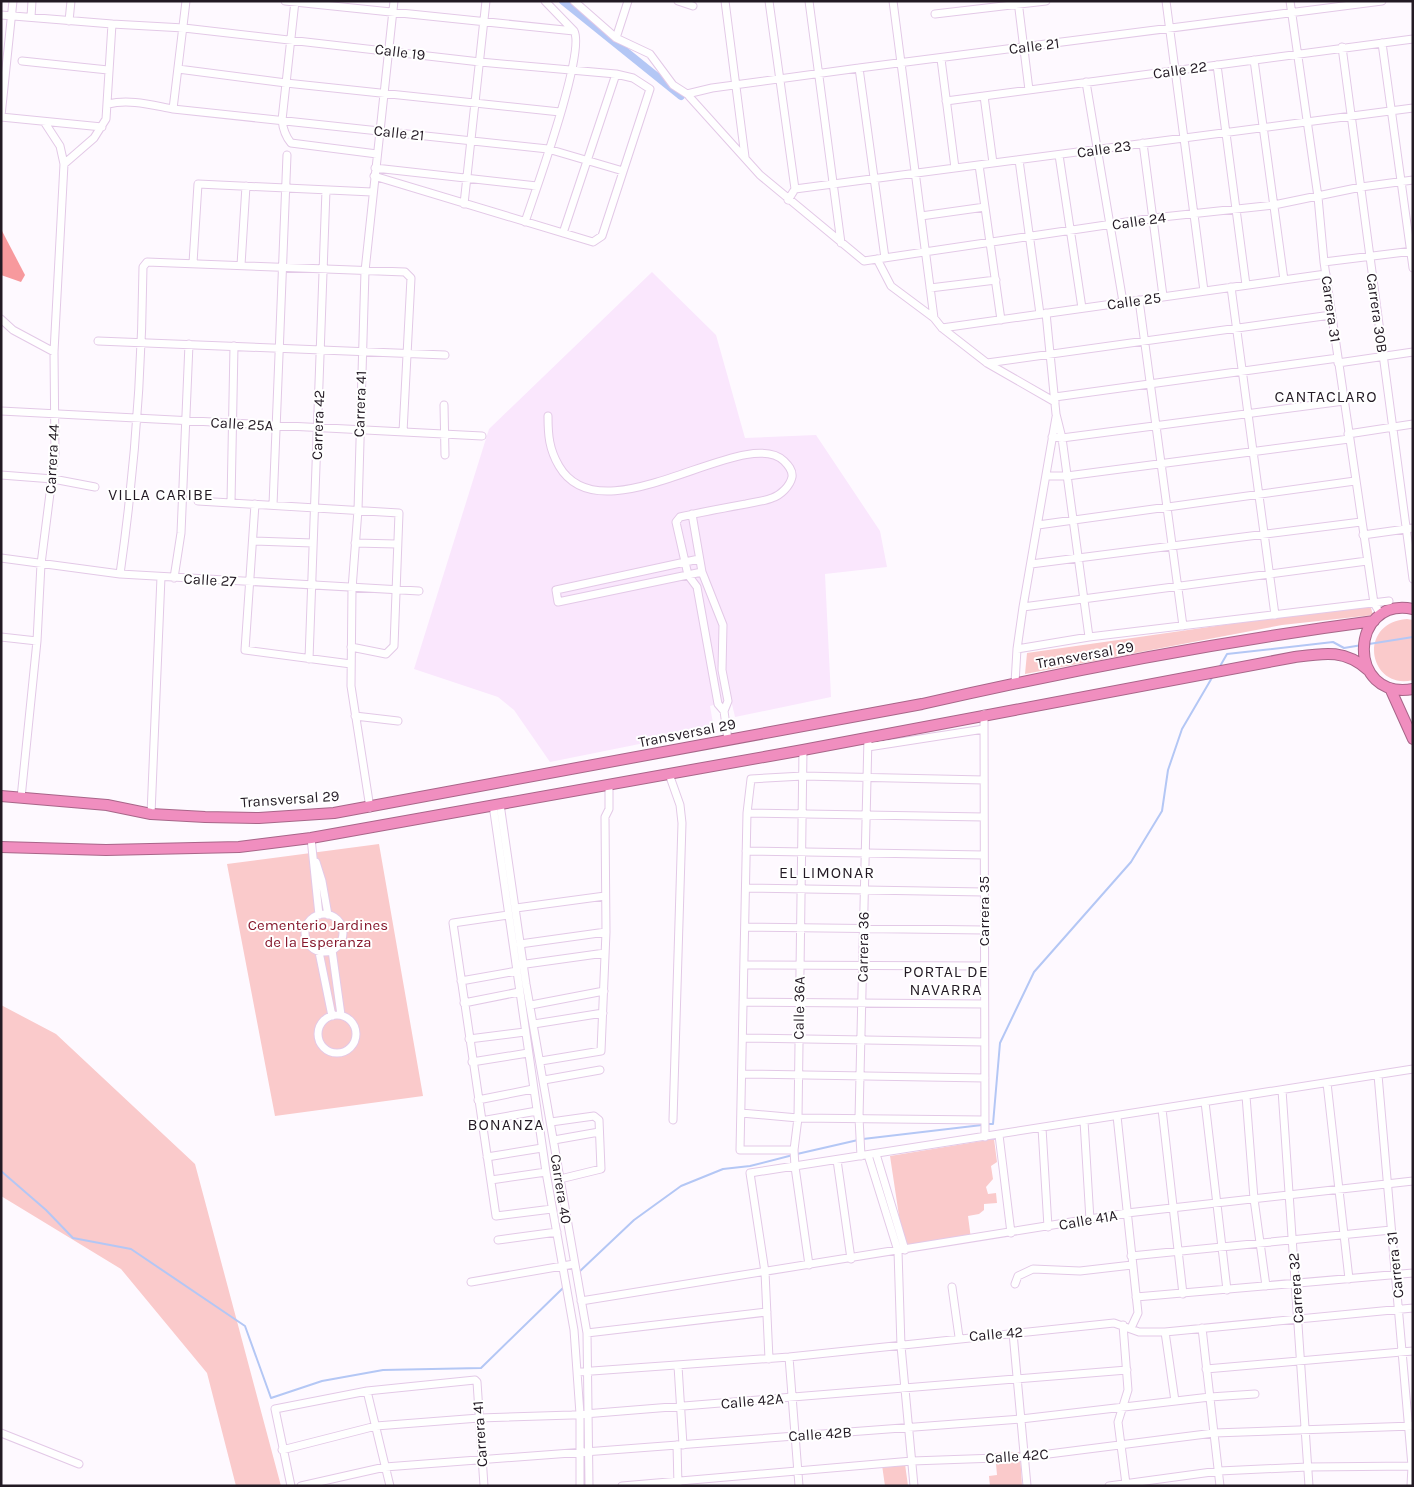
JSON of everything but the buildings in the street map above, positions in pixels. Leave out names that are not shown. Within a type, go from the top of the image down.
[{"type":"highway","name":"Transversal 29","points":[[1,796],[107,805],[151,814],[259,818],[370,808],[922,704],[1015,683],[1294,631],[1377,618],[1396,609],[1413,609]]},
{"type":"highway","points":[[1368,670],[1363,647],[1368,628],[1377,618]]},
{"type":"highway","points":[[1,847],[106,850],[238,848],[311,838],[803,750],[868,742],[984,714],[1323,653],[1338,653],[1350,657],[1368,670],[1377,681],[1390,688],[1413,689]]},
{"type":"highway","points":[[1390,688],[1413,739]]},
{"type":"street","points":[[13,1],[1,116],[46,123],[102,127]]},
{"type":"street","points":[[31,17],[32,1]]},
{"type":"street","points":[[69,21],[71,1]]},
{"type":"street","points":[[173,108],[186,1]]},
{"type":"street","points":[[285,1],[574,31]]},
{"type":"street","name":"Carrera 41","points":[[370,808],[351,686],[352,588],[358,510],[365,271],[374,172],[394,1]]},
{"type":"street","points":[[464,204],[486,1]]},
{"type":"street","points":[[525,222],[573,70],[577,37],[574,31],[545,1]]},
{"type":"street","points":[[574,1],[616,38],[650,54],[673,85],[687,94],[788,200],[840,243]]},
{"type":"street","points":[[616,38],[628,1]]},
{"type":"street","points":[[678,1],[693,6]]},
{"type":"street","points":[[725,1],[746,158]]},
{"type":"street","points":[[769,1],[795,189],[788,200]]},
{"type":"street","points":[[809,1],[834,184],[840,243]]},
{"type":"street","points":[[893,1],[934,318]]},
{"type":"street","points":[[935,14],[1046,1]]},
{"type":"street","points":[[1166,1],[1204,291]]},
{"type":"street","name":"Carrera 31","points":[[1290,1],[1318,197],[1324,262],[1348,436],[1377,618]]},
{"type":"street","name":"Calle 21","points":[[687,94],[735,85],[859,68],[1382,1]]},
{"type":"street","points":[[295,2],[282,120],[283,129],[291,143],[377,154]]},
{"type":"street","points":[[1019,3],[1029,90]]},
{"type":"street","name":"Calle 19","points":[[1,15],[184,28],[480,62],[616,74],[634,78],[650,89],[623,171]]},
{"type":"street","points":[[64,164],[94,138],[106,119],[112,24]]},
{"type":"street","name":"Calle 22","points":[[946,101],[1413,38]]},
{"type":"street","points":[[1382,43],[1413,268]]},
{"type":"street","name":"Carrera 30B","points":[[1342,48],[1383,357],[1409,529],[1413,579]]},
{"type":"street","points":[[941,59],[955,168]]},
{"type":"street","points":[[1254,60],[1284,280]]},
{"type":"street","points":[[22,61],[108,70]]},
{"type":"street","points":[[1217,65],[1246,285]]},
{"type":"street","points":[[859,68],[875,179],[881,259],[891,286],[934,318],[942,328],[987,363],[1055,399],[1150,382],[1338,360],[1383,357],[1413,352]]},
{"type":"street","points":[[178,69],[286,83],[560,112]]},
{"type":"street","points":[[563,233],[616,74]]},
{"type":"street","points":[[1086,82],[1123,302]]},
{"type":"street","points":[[984,96],[993,163]]},
{"type":"street","name":"Calle 21","points":[[108,104],[121,101],[134,102],[173,108],[548,149],[623,171]]},
{"type":"street","name":"Calle 23","points":[[795,189],[1413,108]]},
{"type":"street","name":"Carrera 44","points":[[21,798],[37,641],[41,564],[56,454],[54,352],[64,164],[60,146],[46,123]]},
{"type":"street","points":[[1143,143],[1163,296]]},
{"type":"street","points":[[273,505],[287,155]]},
{"type":"street","points":[[1058,155],[1082,308]]},
{"type":"street","points":[[1019,160],[1050,354],[1056,414],[1062,438],[1089,638]]},
{"type":"street","points":[[979,165],[1001,320]]},
{"type":"street","points":[[374,172],[464,204],[589,242],[597,241],[602,236],[623,171]]},
{"type":"street","points":[[374,172],[468,178],[536,186]]},
{"type":"street","name":"Calle 24","points":[[840,243],[864,261],[1153,218],[1274,205],[1361,187],[1413,180]]},
{"type":"street","points":[[192,263],[198,184],[372,192]]},
{"type":"street","points":[[241,265],[246,186]]},
{"type":"street","name":"Carrera 42","points":[[309,659],[326,190]]},
{"type":"street","points":[[921,216],[985,207]]},
{"type":"street","points":[[1324,262],[1412,252]]},
{"type":"street","points":[[120,574],[132,494],[139,419],[143,267],[152,260],[405,272],[411,278],[403,432]]},
{"type":"street","name":"Calle 25","points":[[942,328],[1326,274]]},
{"type":"street","points":[[930,288],[996,280]]},
{"type":"street","points":[[1231,287],[1275,615]]},
{"type":"street","points":[[1139,300],[1183,626]]},
{"type":"street","points":[[987,363],[1332,315]]},
{"type":"street","points":[[1,319],[13,330],[54,352]]},
{"type":"street","points":[[98,340],[445,355]]},
{"type":"street","points":[[174,578],[181,533],[190,344]]},
{"type":"street","points":[[231,502],[234,346]]},
{"type":"street","points":[[1052,437],[1062,438],[1344,401]]},
{"type":"street","points":[[444,405],[445,455]]},
{"type":"street","name":"Calle 25A","points":[[1,411],[482,436]]},
{"type":"street","points":[[1015,683],[1017,649],[1023,607],[1056,414]]},
{"type":"street","points":[[548,416],[550,448],[557,463],[565,477],[588,490],[610,492],[666,480],[728,458],[753,453],[769,453],[778,456],[790,467],[792,476],[788,487],[773,498],[692,514],[680,517],[676,522],[688,575],[697,587],[718,704],[724,711]]},
{"type":"street","points":[[1046,476],[1067,476],[1254,453],[1413,424]]},
{"type":"street","points":[[1,475],[53,479],[94,487]]},
{"type":"street","points":[[1038,525],[1355,481]]},
{"type":"street","points":[[198,501],[399,513],[396,544],[394,646],[386,654],[352,647]]},
{"type":"street","points":[[255,504],[244,647],[248,652],[351,664]]},
{"type":"street","points":[[692,514],[702,572],[723,625],[722,670],[728,701],[724,711],[728,740]]},
{"type":"street","points":[[1031,564],[1361,522]]},
{"type":"street","points":[[1363,535],[1409,529]]},
{"type":"street","points":[[253,541],[313,543]]},
{"type":"street","points":[[356,543],[396,544]]},
{"type":"street","name":"Calle 27","points":[[1,558],[120,574],[419,591]]},
{"type":"street","points":[[699,559],[556,590],[558,602],[702,572]]},
{"type":"street","points":[[1023,607],[1367,561]]},
{"type":"street","points":[[622,576],[625,588]]},
{"type":"street","points":[[151,814],[161,577]]},
{"type":"street","points":[[1017,649],[1089,638],[1389,601]]},
{"type":"street","points":[[1,637],[37,641]]},
{"type":"street","name":"Carrera 35","points":[[984,714],[985,1078],[983,1120],[985,1137]]},
{"type":"street","points":[[356,716],[398,721]]},
{"type":"street","points":[[868,742],[984,729]]},
{"type":"street","name":"Carrera 36","points":[[868,742],[860,1118],[864,1156],[902,1251]]},
{"type":"street","name":"Calle 36A","points":[[803,750],[798,1118],[794,1151],[809,1265]]},
{"type":"street","points":[[669,774],[680,805],[682,823],[673,1120]]},
{"type":"street","points":[[794,1151],[740,1150],[747,813],[752,779],[803,776],[984,780]]},
{"type":"street","points":[[540,1061],[601,1052],[606,932],[605,817],[610,799],[609,785]]},
{"type":"street","name":"Carrera 40","points":[[496,805],[516,908],[520,944],[519,992],[552,1209],[564,1265],[584,1414]]},
{"type":"street","name":"Carrera 40","points":[[496,805],[508,915],[519,967],[531,1005],[587,1333],[589,1371],[584,1414],[584,1452],[580,1486]]},
{"type":"street","points":[[747,813],[984,817]]},
{"type":"street","points":[[311,838],[318,881],[328,915]]},
{"type":"street","points":[[746,851],[984,855]]},
{"type":"street","points":[[318,881],[319,915]]},
{"type":"street","points":[[746,888],[984,892]]},
{"type":"street","points":[[516,908],[605,896]]},
{"type":"street","points":[[319,915],[328,915],[336,919],[343,931],[341,940],[332,950],[319,952],[311,948],[305,936],[308,922],[319,915]]},
{"type":"street","points":[[508,915],[453,923],[472,1062],[496,1216],[552,1209]]},
{"type":"street","points":[[745,927],[984,930]]},
{"type":"street","points":[[520,944],[606,932]]},
{"type":"street","points":[[332,950],[341,1015]]},
{"type":"street","points":[[319,952],[332,1016]]},
{"type":"street","points":[[461,981],[519,967],[605,953]]},
{"type":"street","points":[[744,965],[984,966]]},
{"type":"street","points":[[323,971],[335,969]]},
{"type":"street","points":[[531,1005],[604,991]]},
{"type":"street","points":[[464,1003],[519,992]]},
{"type":"street","points":[[743,1002],[984,1004]]},
{"type":"street","points":[[534,1024],[603,1013]]},
{"type":"street","points":[[341,1015],[352,1023],[356,1036],[350,1048],[337,1053],[324,1048],[318,1037],[321,1024],[332,1016],[341,1015]]},
{"type":"street","points":[[469,1039],[525,1032]]},
{"type":"street","points":[[743,1038],[984,1042]]},
{"type":"street","points":[[472,1062],[528,1053]]},
{"type":"street","points":[[544,1080],[600,1070]]},
{"type":"street","points":[[769,1359],[764,1272],[750,1173],[1413,1070]]},
{"type":"street","points":[[742,1074],[985,1078]]},
{"type":"street","name":"Carrera 31","points":[[1378,1075],[1391,1230],[1400,1309],[1402,1352],[1411,1426],[1413,1466],[1411,1486]]},
{"type":"street","points":[[1327,1083],[1349,1279]]},
{"type":"street","points":[[478,1100],[533,1089]]},
{"type":"street","name":"Carrera 32","points":[[1282,1090],[1309,1486]]},
{"type":"street","points":[[1246,1096],[1254,1199],[1266,1286]]},
{"type":"street","points":[[1205,1102],[1227,1290]]},
{"type":"street","points":[[1162,1109],[1183,1294]]},
{"type":"street","points":[[481,1121],[537,1111]]},
{"type":"street","points":[[741,1113],[798,1118],[983,1120]]},
{"type":"street","points":[[551,1122],[594,1116],[598,1120],[602,1169],[560,1179]]},
{"type":"street","points":[[1117,1116],[1138,1313],[1131,1328]]},
{"type":"street","points":[[1084,1121],[1090,1220]]},
{"type":"street","points":[[1042,1128],[1048,1227]]},
{"type":"street","points":[[554,1140],[599,1132]]},
{"type":"street","points":[[999,1135],[1011,1233]]},
{"type":"street","points":[[487,1157],[542,1148]]},
{"type":"street","points":[[876,1154],[902,1251],[901,1346],[914,1486]]},
{"type":"street","points":[[837,1160],[851,1259]]},
{"type":"street","points":[[491,1180],[546,1172]]},
{"type":"street","name":"Calle 41A","points":[[581,1301],[902,1251],[1127,1213],[1413,1181]]},
{"type":"street","points":[[1131,1256],[1391,1230]]},
{"type":"street","points":[[498,1240],[557,1232]]},
{"type":"street","points":[[472,1282],[574,1264]]},
{"type":"street","points":[[1015,1284],[1018,1276],[1033,1269],[1080,1271],[1132,1265]]},
{"type":"street","points":[[1136,1297],[1413,1273]]},
{"type":"street","points":[[952,1286],[959,1338]]},
{"type":"street","name":"Calle 42","points":[[578,1372],[769,1359],[1114,1323],[1149,1333],[1413,1308]]},
{"type":"street","points":[[587,1333],[767,1312]]},
{"type":"street","points":[[1123,1325],[1128,1390],[1118,1422],[1126,1484]]},
{"type":"street","points":[[1202,1328],[1220,1486]]},
{"type":"street","points":[[1165,1332],[1175,1401]]},
{"type":"street","points":[[1013,1333],[1028,1486]]},
{"type":"street","points":[[1206,1369],[1413,1351]]},
{"type":"street","points":[[789,1357],[799,1486]]},
{"type":"street","points":[[678,1366],[681,1407],[678,1483]]},
{"type":"street","name":"Calle 42A","points":[[282,1450],[376,1426],[479,1418],[584,1414],[681,1407],[1127,1370]]},
{"type":"street","name":"Carrera 41","points":[[367,1391],[473,1380],[477,1382],[484,1486]]},
{"type":"street","points":[[291,1486],[275,1409],[367,1391],[390,1486]]},
{"type":"street","name":"Calle 42B","points":[[301,1486],[385,1468],[1021,1419],[1210,1397],[1255,1394]]},
{"type":"street","name":"Calle 42C","points":[[622,1486],[678,1483],[912,1461],[1025,1457],[1214,1433],[1305,1428],[1411,1426]]},
{"type":"street","points":[[1,1433],[79,1464]]},
{"type":"street","name":"Carrera 40","points":[[584,1452],[589,1486]]},
{"type":"street","points":[[1109,1486],[1219,1471],[1308,1466],[1413,1466]]},
{"type":"shaded area","points":[[1,229],[25,275],[21,282],[1,275]]},
{"type":"shaded area","points":[[652,272],[716,335],[745,438],[816,435],[880,531],[887,567],[825,574],[831,697],[735,717],[731,700],[710,706],[714,729],[550,762],[514,710],[498,697],[414,669],[489,429]]},
{"type":"green space","points":[[1370,604],[1373,615],[1282,625],[1025,674],[1027,653]]},
{"type":"green space","points":[[1407,619],[1413,620],[1413,680],[1398,681],[1386,676],[1378,667],[1374,655],[1375,643],[1380,632],[1391,623]]},
{"type":"green space","name":"Cementerio Jardines de la Esperanza","points":[[379,844],[423,1096],[275,1116],[227,864]]},
{"type":"green space","points":[[1,1005],[56,1034],[195,1164],[281,1486],[236,1486],[207,1373],[121,1269],[1,1196]]},
{"type":"green space","points":[[994,1139],[997,1162],[991,1166],[993,1179],[986,1187],[988,1194],[996,1193],[997,1203],[984,1204],[984,1210],[979,1214],[968,1216],[971,1239],[904,1249],[890,1156]]},
{"type":"green space","points":[[1020,1452],[1022,1486],[990,1486],[989,1476],[997,1475],[995,1453]]},
{"type":"green space","points":[[905,1464],[908,1486],[885,1486],[882,1465]]},
{"type":"waterway","points":[[563,1],[681,96]]},
{"type":"waterway","points":[[1369,644],[1413,637]]},
{"type":"waterway","points":[[1219,668],[1227,654],[1333,642],[1344,648],[1362,645]]},
{"type":"waterway","points":[[987,1124],[993,1124],[1000,1043],[1034,972],[1131,862],[1162,811],[1168,770],[1182,729],[1213,676]]},
{"type":"waterway","points":[[863,1139],[982,1125]]},
{"type":"waterway","points":[[797,1154],[858,1140]]},
{"type":"waterway","points":[[579,1272],[634,1220],[681,1186],[723,1169],[750,1166],[793,1155]]},
{"type":"waterway","points":[[1,1171],[46,1210],[73,1238],[131,1249],[245,1326],[271,1398],[322,1381],[383,1370],[481,1368],[563,1288]]},
{"type":"district","name":"CANTACLARO","points":[[1326,396]]},
{"type":"district","name":"VILLA CARIBE","points":[[161,494]]},
{"type":"district","name":"EL LIMONAR","points":[[827,872]]},
{"type":"district","name":"PORTAL DE NAVARRA","points":[[946,980]]},
{"type":"district","name":"BONANZA","points":[[506,1124]]}]
